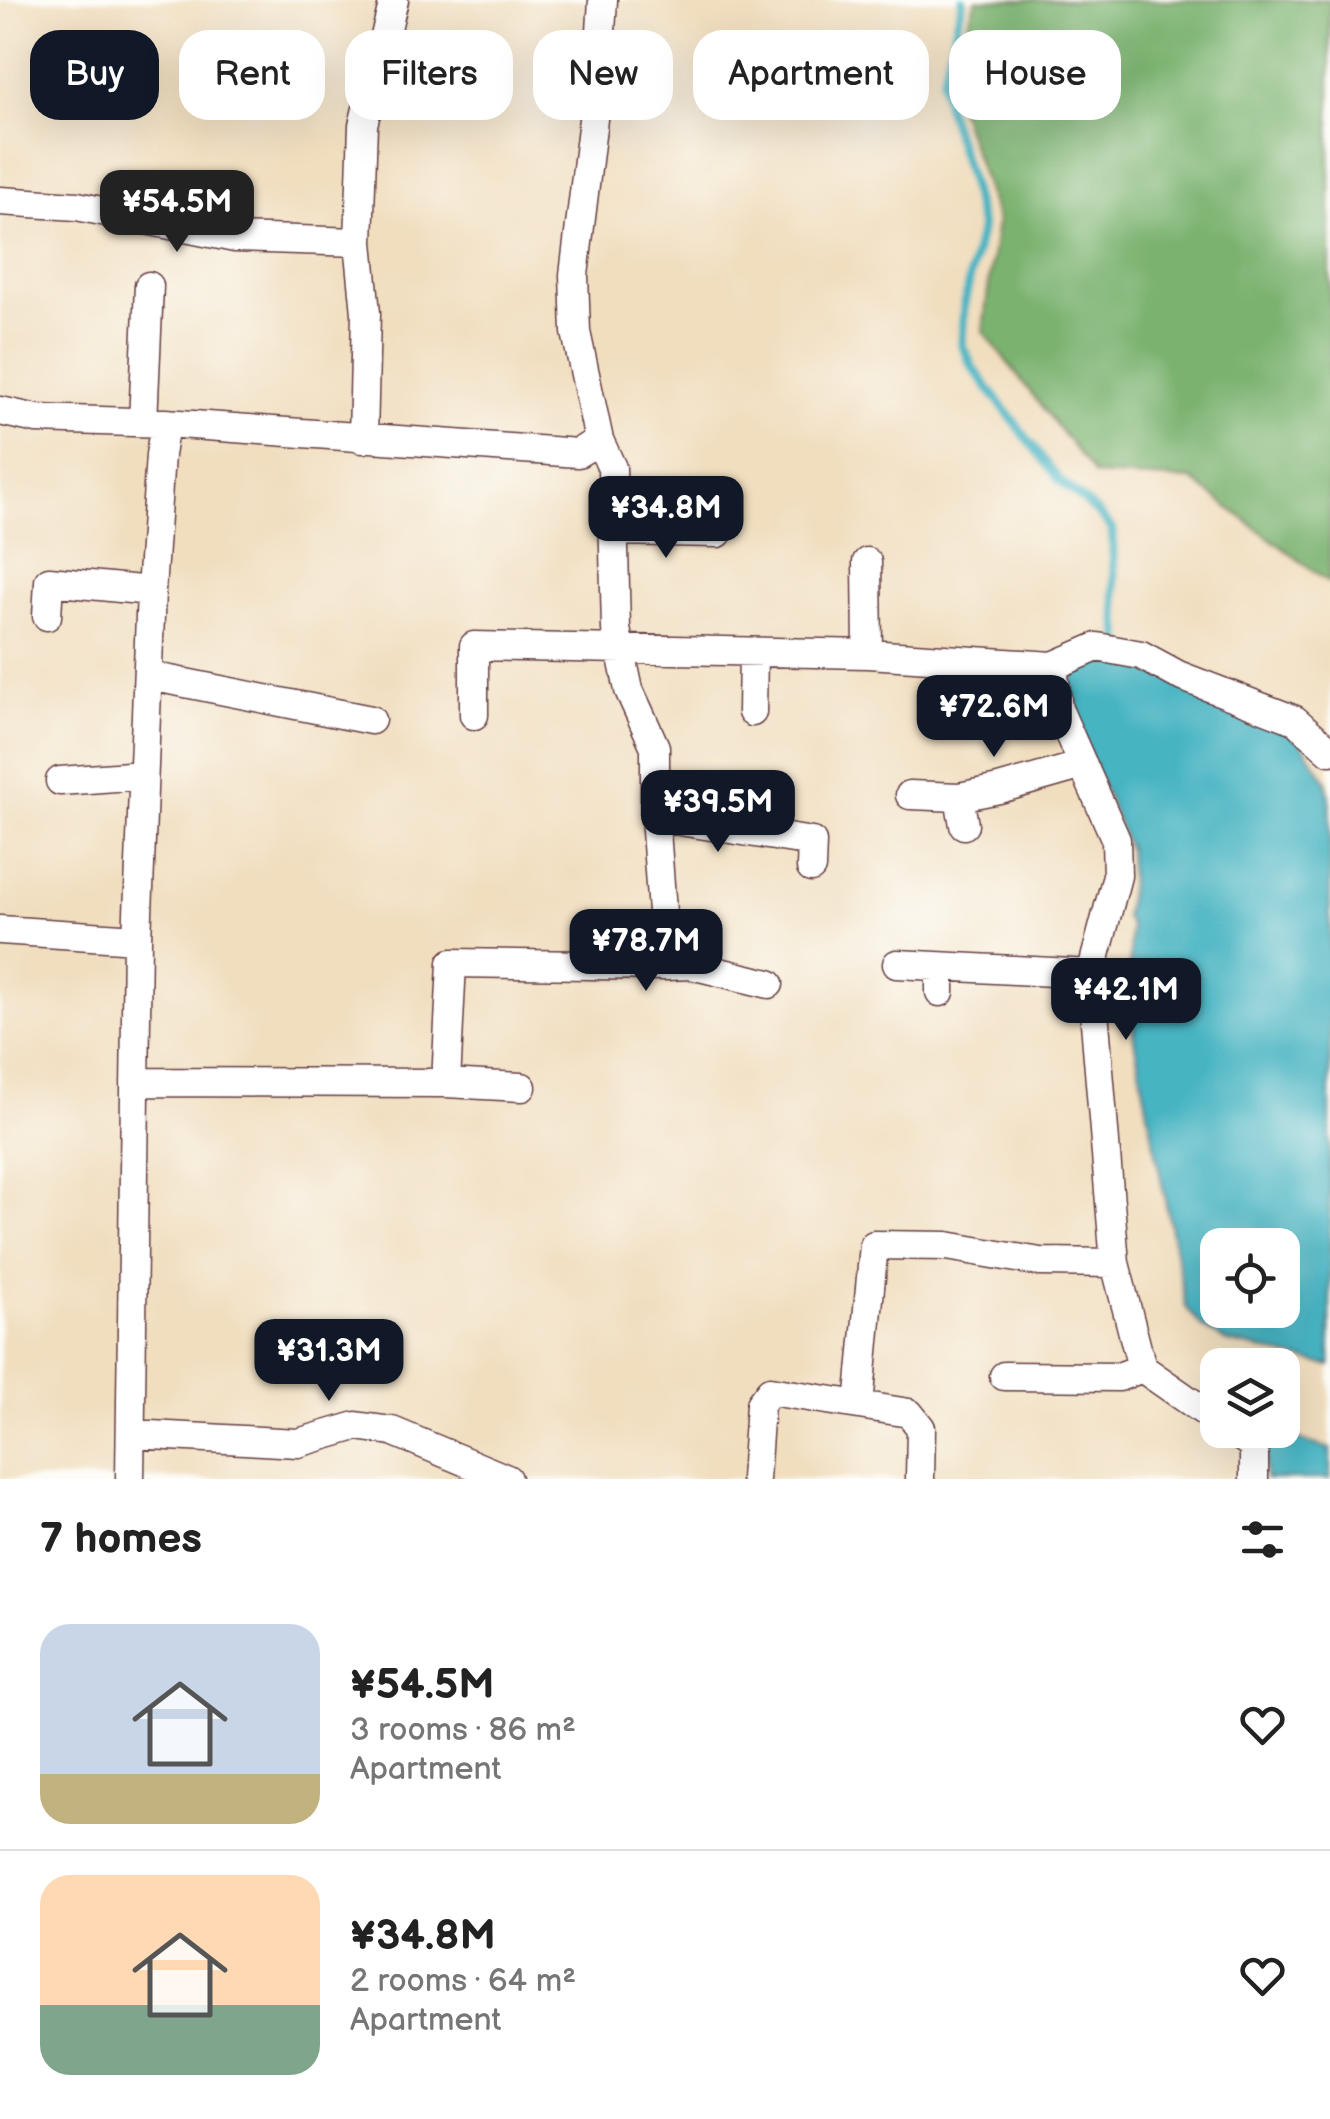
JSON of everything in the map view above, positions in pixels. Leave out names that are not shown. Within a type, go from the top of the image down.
[{"type":"street","points":[[363,439],[366,314],[359,242],[363,125],[394,0]]},
{"type":"street","points":[[603,0],[598,78],[574,275],[576,332],[599,440],[612,468],[616,629],[629,690],[655,747],[655,817],[666,966]]},
{"type":"street","points":[[0,200],[77,206],[236,238],[359,242]]},
{"type":"street","points":[[130,1479],[137,939],[160,455],[154,423],[149,286]]},
{"type":"street","points":[[0,412],[38,419],[154,423],[578,453],[599,440]]},
{"type":"street","points":[[614,531],[718,533]]},
{"type":"street","points":[[867,562],[868,654]]},
{"type":"street","points":[[47,616],[49,582],[152,590]]},
{"type":"street","points":[[474,715],[474,646],[868,654],[1053,666],[1097,647],[1141,656],[1178,675],[1295,720],[1330,751]]},
{"type":"street","points":[[752,712],[753,652]]},
{"type":"street","points":[[1053,666],[1058,709],[1116,840],[1117,876],[1092,974],[1115,1263],[1142,1368],[1200,1408]]},
{"type":"street","points":[[150,676],[371,720]]},
{"type":"street","points":[[910,795],[960,796],[1083,765]]},
{"type":"street","points":[[60,782],[144,774]]},
{"type":"street","points":[[960,796],[964,825]]},
{"type":"street","points":[[655,817],[812,842],[811,868]]},
{"type":"street","points":[[0,930],[137,939]]},
{"type":"street","points":[[446,1083],[452,962],[690,965],[769,984]]},
{"type":"street","points":[[897,964],[940,980],[1092,974]]},
{"type":"street","points":[[136,1082],[446,1083],[522,1087]]},
{"type":"street","points":[[859,1405],[874,1245],[947,1246],[1040,1262],[1115,1263]]},
{"type":"street","points":[[1004,1376],[1119,1377],[1142,1368]]},
{"type":"street","points":[[755,1479],[760,1404],[770,1392],[909,1413],[920,1428],[920,1479]]},
{"type":"street","points":[[132,1434],[298,1442],[356,1426],[392,1432],[506,1479]]},
{"type":"street","points":[[1254,1448],[1254,1479]]},
{"type":"green space","points":[[976,0],[1330,0],[1330,583],[1192,480],[1095,475],[983,331],[997,220],[963,120],[1121,120],[1121,30],[966,30]]},
{"type":"water","points":[[1090,659],[1138,664],[1268,721],[1299,739],[1326,780],[1330,802],[1330,1366],[1300,1359],[1300,1348],[1254,1348],[1225,1341],[1204,1328],[1300,1328],[1300,1228],[1200,1228],[1200,1324],[1186,1307],[1134,1039],[1130,925],[1125,917],[1130,884],[1128,848],[1070,707],[1071,675]]},
{"type":"water","points":[[1300,1440],[1330,1449],[1330,1479],[1265,1479],[1265,1448],[1300,1448]]},
{"type":"waterway","points":[[963,0],[943,80],[946,104],[981,227],[964,304],[962,345],[973,368],[1059,480],[1112,529],[1121,647]]}]
